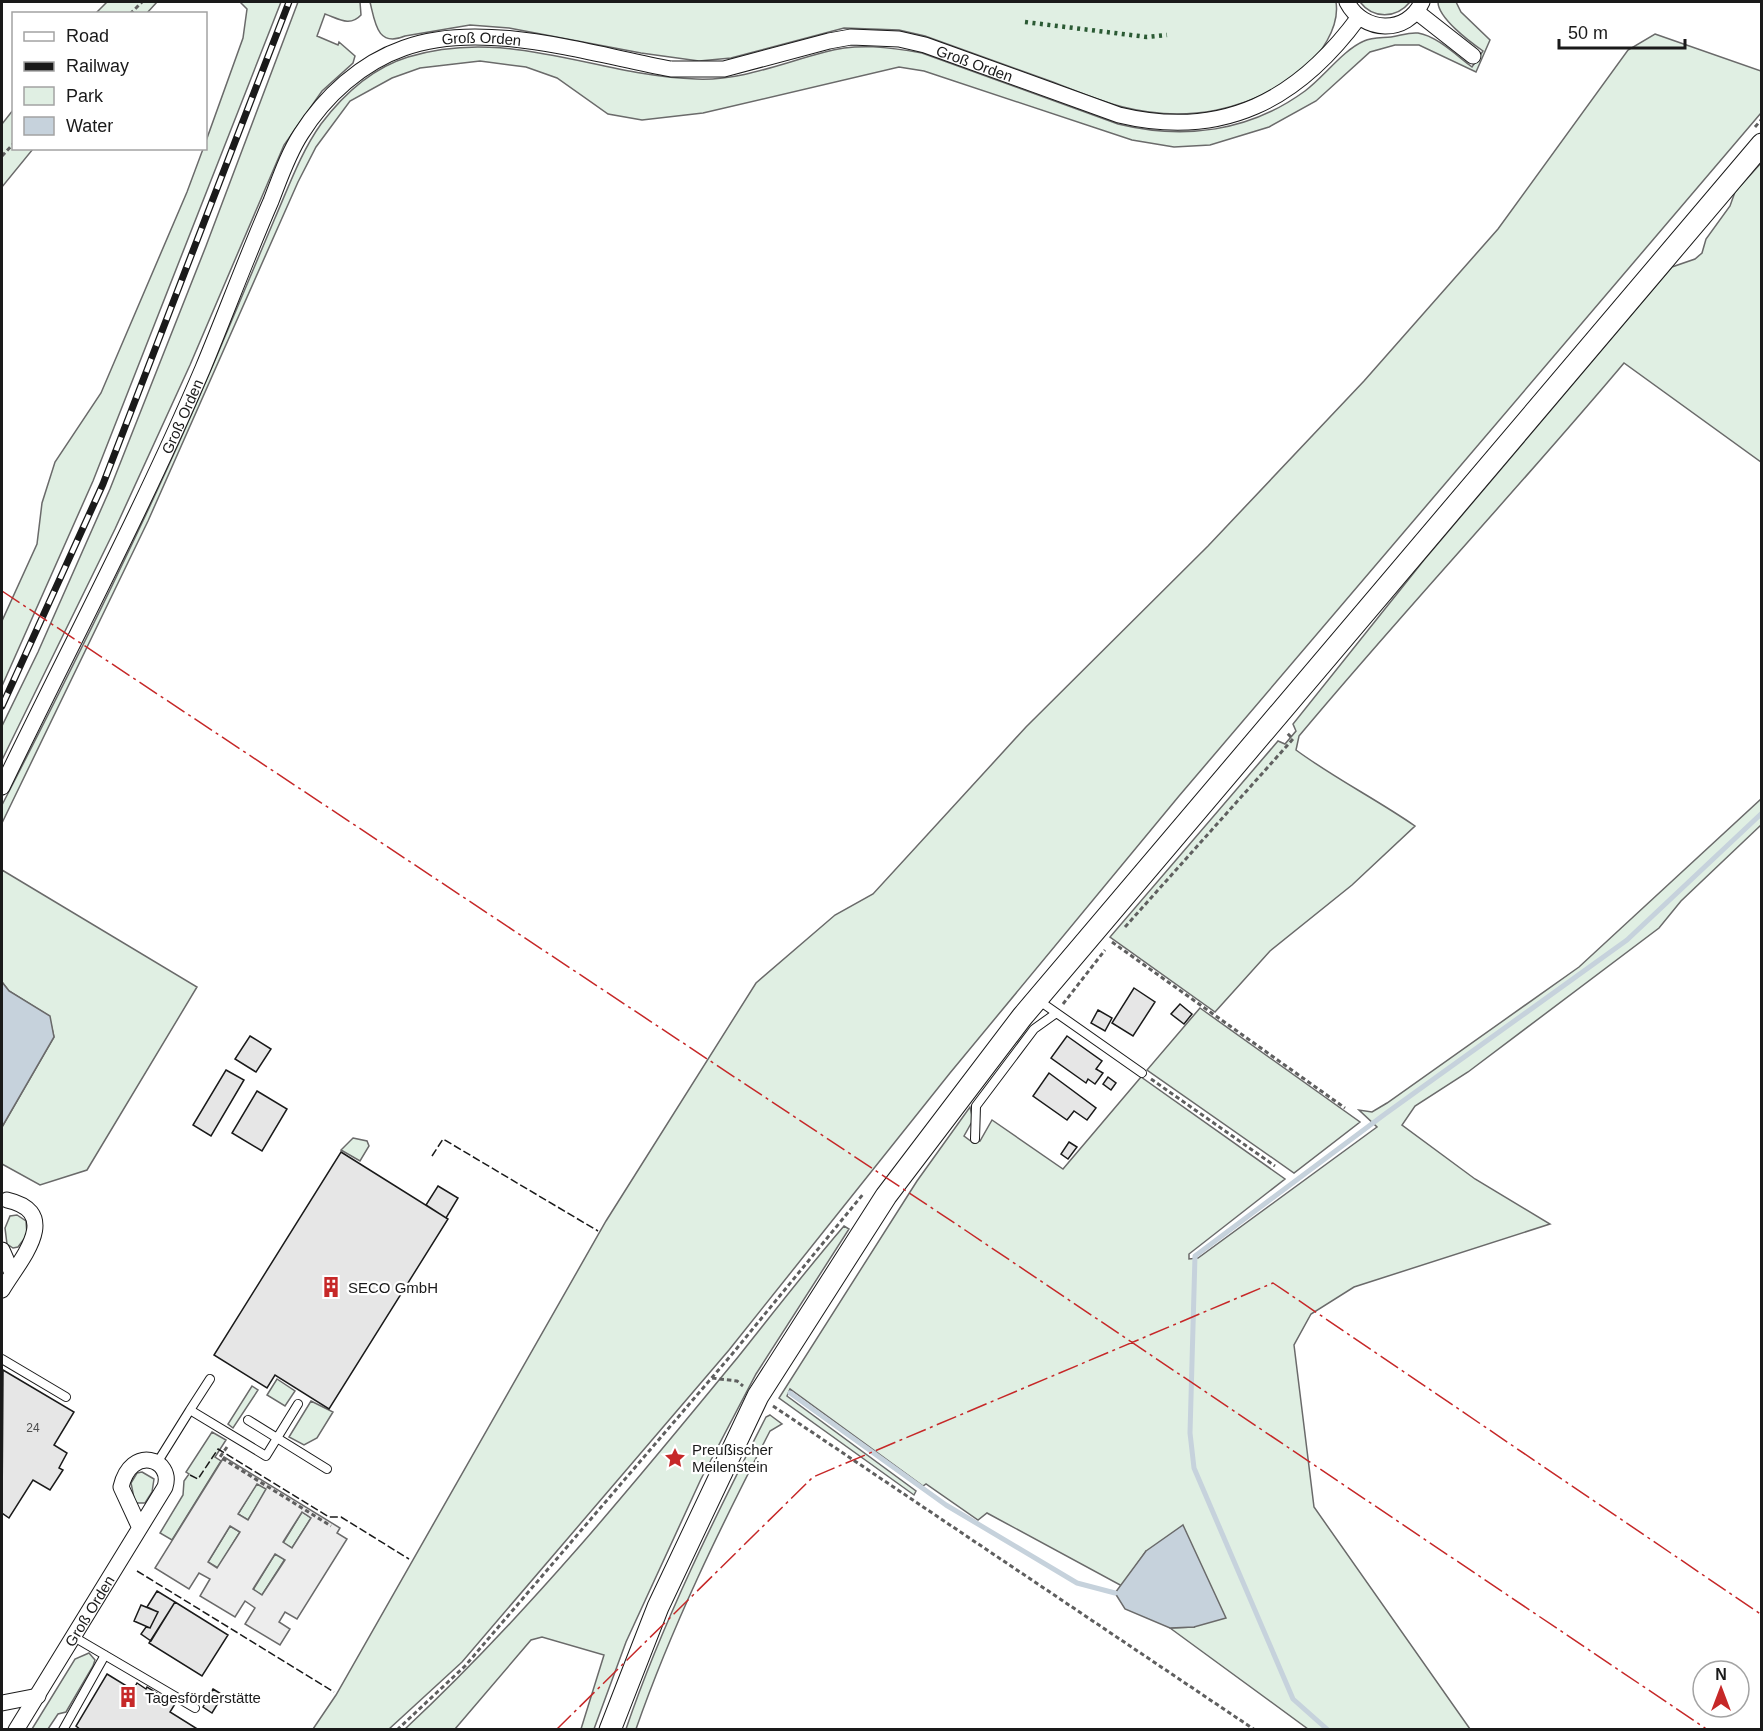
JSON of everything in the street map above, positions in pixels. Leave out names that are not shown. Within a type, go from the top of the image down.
[{"type":"main road","points":[[610,1730],[658,1607],[758,1396],[886,1196],[943,1118],[1036,1000],[1761,144]]},
{"type":"street","points":[[1347,2],[1359,18],[1373,25],[1389,26],[1404,22],[1419,7],[1473,56]]},
{"type":"street","name":"Groß Orden","points":[[2,787],[165,452],[202,370],[295,145],[332,95],[354,75],[376,61],[417,44],[470,36],[513,39],[671,69],[724,69],[828,41],[876,37],[925,45],[1119,115],[1142,120],[1186,123],[1232,116],[1278,97],[1314,70],[1359,18]]},
{"type":"street","points":[[2,1290],[31,1242],[37,1227],[32,1213],[22,1203],[3,1201]]},
{"type":"street","points":[[2,1250],[12,1273]]},
{"type":"street","points":[[139,1526],[121,1486],[124,1476],[135,1462],[143,1460],[156,1463]]},
{"type":"street","name":"Groß Orden","points":[[16,1730],[167,1480],[162,1467],[156,1463]]},
{"type":"street","points":[[2,1703],[38,1696]]},
{"type":"lane","points":[[1036,1000],[1142,1073]]},
{"type":"lane","points":[[975,1139],[976,1106],[1034,1029],[1055,1014]]},
{"type":"lane","points":[[2,1359],[66,1397]]},
{"type":"lane","points":[[156,1463],[210,1379]]},
{"type":"lane","points":[[190,1410],[266,1456],[298,1404]]},
{"type":"lane","points":[[248,1420],[327,1469]]},
{"type":"lane","points":[[74,1637],[195,1708]]},
{"type":"lane","points":[[63,1730],[105,1655]]},
{"type":"path","points":[[1120,933],[1293,739],[1272,720]]},
{"type":"path","points":[[1055,1014],[1112,942],[1345,1108]]},
{"type":"path","points":[[1142,1073],[1275,1166]]},
{"type":"path","points":[[397,1730],[465,1666],[733,1353]]},
{"type":"path","points":[[712,1378],[737,1381],[1255,1730]]},
{"type":"path","points":[[234,1436],[220,1456],[331,1526]]},
{"type":"green space","points":[[107,2],[157,2],[148,12],[97,12]]},
{"type":"green space","points":[[240,2],[281,2],[93,481],[2,686],[2,621],[37,544],[42,503],[55,462],[101,393],[203,150],[207,150],[207,138],[243,38],[247,9]]},
{"type":"green space","points":[[298,2],[360,2],[361,15],[353,21],[344,21],[325,14],[317,36],[338,45],[339,42],[355,56],[353,63],[322,91],[284,145],[190,365],[115,529],[2,760],[2,726],[38,652],[110,489],[206,246]]},
{"type":"green space","points":[[370,2],[1336,2],[1336,12],[1332,31],[1315,58],[1300,72],[1280,85],[1260,96],[1216,110],[1170,114],[1114,105],[925,36],[899,30],[844,28],[731,58],[699,61],[641,53],[509,28],[470,25],[388,39],[383,36],[376,25]]},
{"type":"green space","points":[[1360,2],[1410,2],[1398,12],[1385,15],[1371,12]]},
{"type":"green space","points":[[1438,2],[1456,2],[1461,12],[1490,40],[1476,72],[1419,45],[1395,45],[1370,52],[1316,101],[1269,127],[1210,145],[1174,147],[1132,140],[924,71],[899,67],[703,113],[642,120],[608,114],[557,78],[526,67],[480,61],[420,68],[392,78],[350,101],[316,147],[298,182],[148,521],[2,823],[2,805],[161,482],[301,158],[321,124],[339,103],[370,75],[382,68],[408,57],[445,49],[482,47],[553,55],[659,76],[713,79],[745,74],[837,49],[885,48],[922,53],[1118,124],[1143,129],[1191,131],[1239,124],[1284,105],[1305,91],[1356,45],[1370,39],[1418,33],[1439,42],[1472,67],[1483,51],[1449,22],[1439,8]]},
{"type":"green space","points":[[1655,34],[1761,71],[1761,113],[1179,796],[950,1073],[729,1350],[462,1662],[389,1729],[313,1729],[336,1695],[606,1221],[756,983],[835,915],[873,894],[1026,727],[1208,546],[1364,381],[1498,229],[1628,50]]},
{"type":"green space","points":[[12,111],[12,150],[32,150],[2,187],[2,124]]},
{"type":"green space","points":[[1761,163],[1761,462],[1624,363],[1299,736],[1296,750],[1415,826],[1352,885],[1270,951],[1215,1012],[1110,937],[1278,741],[1285,744],[1296,731],[1293,724],[1424,560],[1672,267],[1695,259],[1702,253],[1706,239],[1730,206],[1735,192]]},
{"type":"green space","points":[[1761,799],[1761,825],[1681,901],[1659,928],[1468,1072],[1415,1106],[1402,1125],[1475,1179],[1550,1224],[1354,1287],[1311,1314],[1294,1345],[1314,1507],[1470,1729],[1308,1729],[1170,1628],[1194,1627],[1146,1551],[1122,1586],[987,1513],[978,1520],[926,1484],[923,1486],[790,1389],[787,1396],[916,1491],[914,1495],[779,1398],[917,1181],[970,1107],[973,1120],[964,1136],[972,1142],[980,1141],[992,1120],[1063,1169],[1141,1077],[1285,1179],[1189,1254],[1189,1259],[1198,1258],[1377,1127],[1359,1110],[1372,1112],[1387,1103],[1579,967]]},
{"type":"green space","points":[[2,870],[197,987],[87,1170],[40,1185],[2,1164],[2,1127],[54,1037],[49,1016],[9,991],[2,982]]},
{"type":"green space","points":[[1200,1008],[1360,1122],[1294,1173],[1147,1070]]},
{"type":"green space","points":[[353,1138],[367,1141],[369,1146],[360,1161],[341,1150]]},
{"type":"green space","points":[[17,1215],[26,1221],[27,1235],[18,1247],[13,1248],[7,1244],[5,1228],[10,1216]]},
{"type":"green space","points":[[844,1226],[849,1229],[756,1374],[701,1479],[626,1642],[594,1729],[581,1729],[604,1655],[542,1637],[531,1640],[455,1729],[405,1729],[450,1686],[578,1549],[699,1405]]},
{"type":"green space","points":[[277,1379],[295,1391],[285,1406],[267,1395]]},
{"type":"green space","points":[[252,1386],[258,1390],[233,1428],[228,1424]]},
{"type":"green space","points":[[311,1401],[333,1412],[317,1438],[304,1445],[289,1437]]},
{"type":"green space","points":[[770,1415],[782,1424],[770,1431],[715,1541],[665,1653],[636,1729],[626,1729],[656,1649],[690,1571],[766,1417]]},
{"type":"green space","points":[[212,1432],[226,1440],[215,1457],[221,1461],[172,1540],[160,1533],[183,1495],[184,1481],[189,1474],[186,1472]]},
{"type":"green space","points":[[142,1472],[154,1479],[152,1492],[145,1503],[135,1503],[131,1483],[137,1473]]},
{"type":"green space","points":[[257,1483],[267,1489],[248,1520],[238,1514]]},
{"type":"green space","points":[[302,1512],[311,1518],[292,1548],[283,1543]]},
{"type":"green space","points":[[230,1526],[240,1532],[218,1568],[208,1562]]},
{"type":"green space","points":[[275,1554],[285,1559],[262,1595],[253,1590]]},
{"type":"green space","points":[[89,1653],[95,1660],[93,1666],[66,1712],[58,1714],[48,1729],[32,1729],[75,1659]]},
{"type":"shaded area","points":[[224,1457],[340,1528],[337,1533],[347,1539],[297,1619],[285,1612],[279,1622],[290,1629],[280,1645],[245,1624],[255,1608],[245,1601],[235,1617],[200,1596],[210,1579],[199,1573],[189,1589],[155,1568]],"holes":[[[257,1484],[266,1489],[248,1520],[238,1514]],[[302,1512],[311,1518],[292,1548],[283,1542]],[[230,1526],[240,1532],[217,1568],[208,1562]],[[275,1554],[285,1560],[262,1595],[253,1589]]]},
{"type":"water","points":[[2,982],[9,991],[50,1016],[54,1037],[2,1127]]},
{"type":"water","points":[[1183,1525],[1226,1618],[1194,1627],[1170,1628],[1125,1609],[1115,1593],[1146,1551]]},
{"type":"building","points":[[1134,988],[1155,1002],[1133,1036],[1112,1023]]},
{"type":"building","points":[[1180,1004],[1192,1014],[1184,1024],[1171,1014]]},
{"type":"building","points":[[1098,1010],[1112,1018],[1105,1031],[1091,1023]]},
{"type":"building","points":[[250,1036],[271,1049],[256,1072],[235,1059]]},
{"type":"building","points":[[1067,1036],[1102,1061],[1096,1069],[1103,1073],[1095,1084],[1088,1079],[1086,1083],[1051,1058]]},
{"type":"building","points":[[226,1070],[244,1080],[211,1136],[193,1125]]},
{"type":"building","points":[[1049,1073],[1096,1108],[1087,1120],[1074,1111],[1067,1120],[1033,1096]]},
{"type":"building","points":[[1108,1077],[1116,1083],[1111,1090],[1103,1084]]},
{"type":"building","points":[[257,1091],[287,1109],[262,1151],[232,1133]]},
{"type":"building","points":[[1069,1142],[1077,1147],[1068,1159],[1061,1154]]},
{"type":"building","name":"SECO GmbH","points":[[341,1152],[448,1219],[329,1409],[275,1375],[267,1388],[214,1355]]},
{"type":"building","points":[[438,1186],[458,1198],[446,1218],[426,1205]]},
{"type":"building","points":[[3,1370],[74,1412],[54,1445],[67,1453],[59,1468],[63,1470],[50,1490],[33,1480],[9,1518],[2,1513]]},
{"type":"building","points":[[157,1591],[175,1602],[151,1641],[141,1634],[146,1627],[150,1628],[158,1612],[147,1607]]},
{"type":"building","points":[[175,1602],[228,1635],[202,1676],[149,1643]]},
{"type":"building","points":[[141,1605],[158,1612],[150,1628],[134,1621]]},
{"type":"building","name":"Tagesförderstätte","points":[[107,1674],[133,1690],[137,1683],[146,1689],[147,1687],[175,1704],[170,1712],[199,1730],[81,1730],[76,1726]]},
{"type":"building","points":[[213,1689],[223,1695],[212,1713],[203,1707]]},
{"type":"waterway","points":[[1328,1730],[1293,1699],[1194,1468],[1190,1433],[1195,1256],[1385,1114],[1627,940],[1762,813]]},
{"type":"waterway","points":[[790,1393],[946,1505],[1077,1583],[1115,1593]]},
{"type":"railway","points":[[2,706],[103,484],[289,2]]},
{"type":"hedge","points":[[1025,22],[1147,37],[1167,35]]},
{"type":"fence","points":[[432,1156],[443,1139],[598,1231]]},
{"type":"fence","points":[[190,1475],[198,1479],[218,1449],[329,1517],[341,1517],[409,1559]]},
{"type":"fence","points":[[137,1571],[334,1692]]},
{"type":"power","points":[[2,591],[965,1230],[1708,1730]]},
{"type":"power","points":[[556,1730],[813,1477],[1273,1283],[1762,1615]]},
{"type":"place","name":"SECO GmbH","points":[[331,1287]]},
{"type":"place","name":"Preußischer Meilenstein","points":[[675,1458]]},
{"type":"place","name":"Tagesförderstätte","points":[[128,1697]]}]
